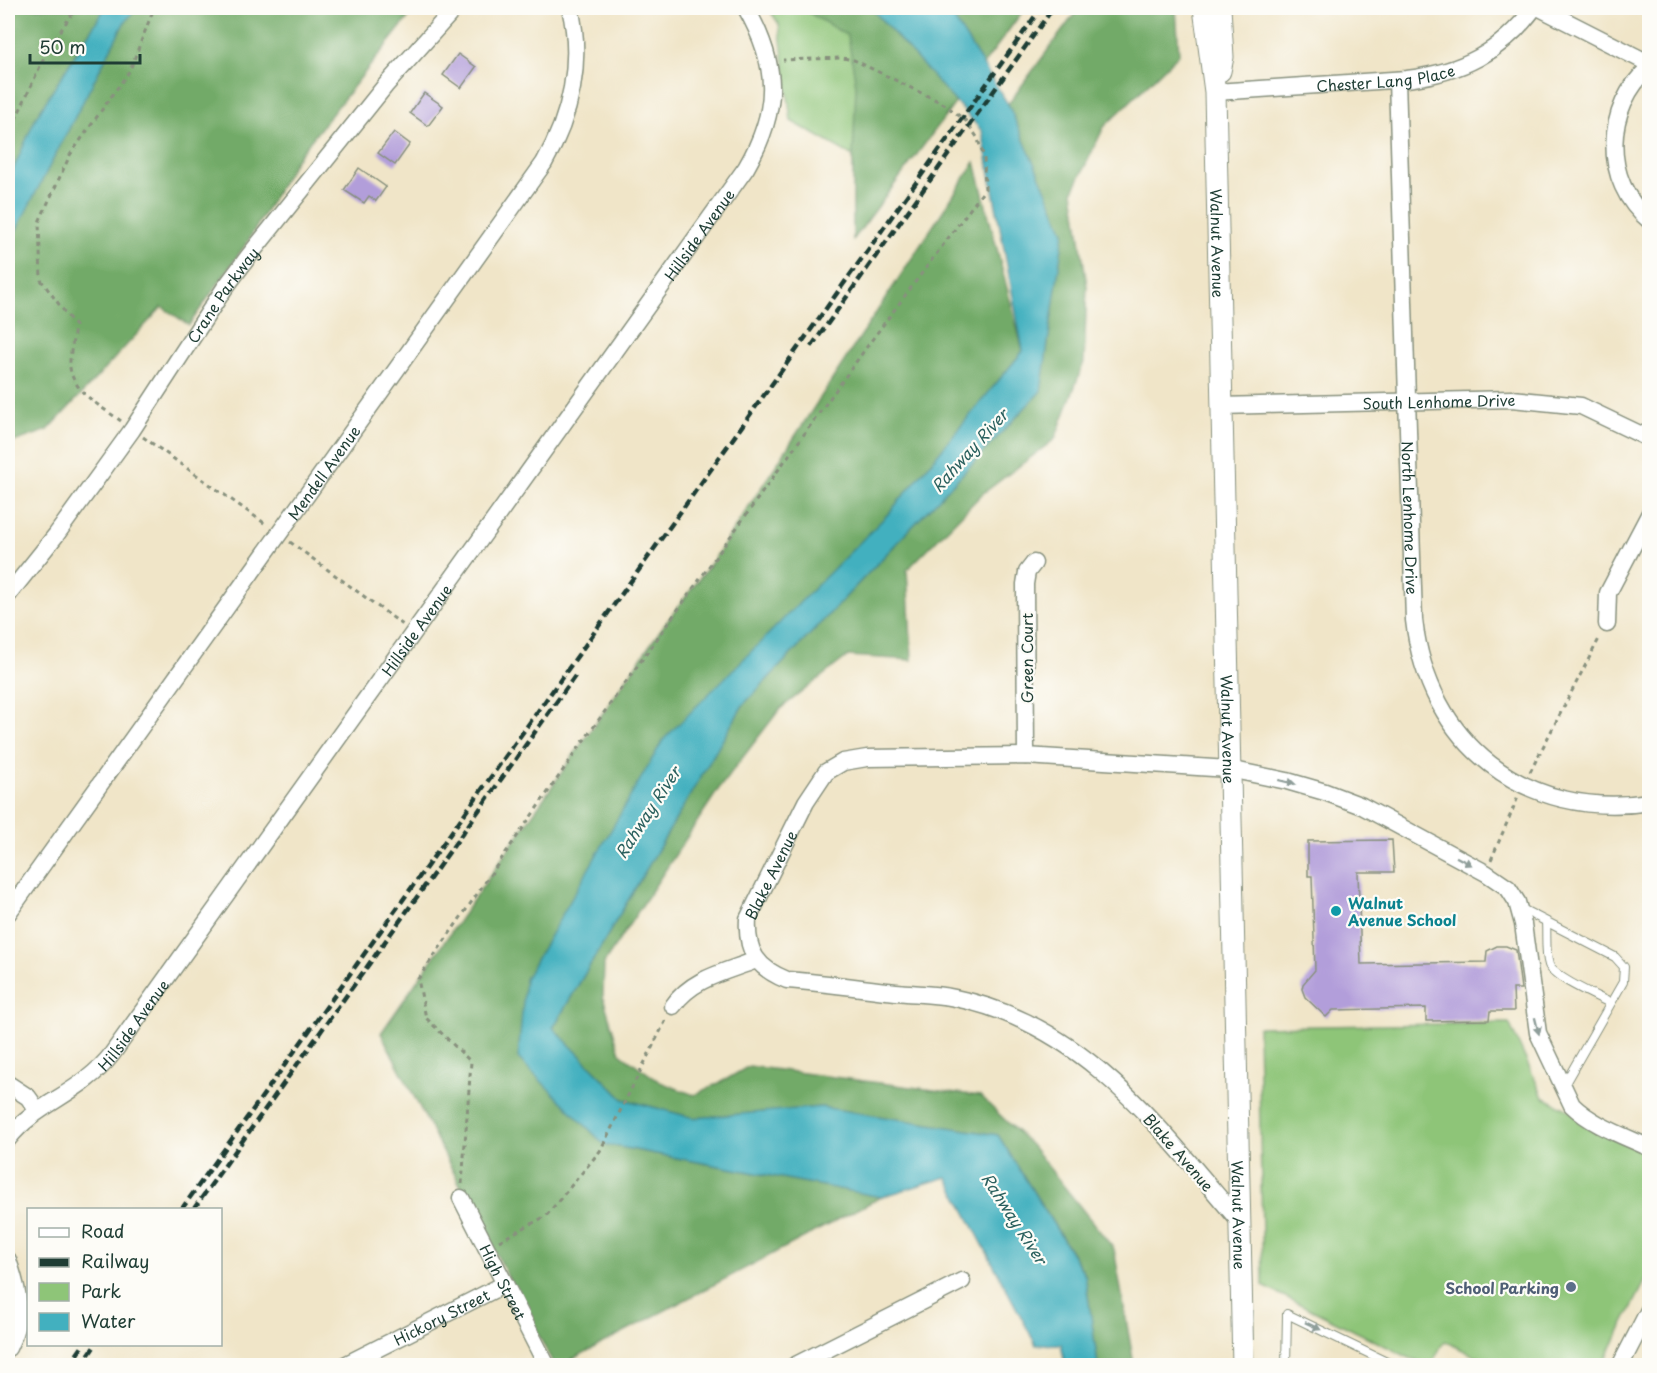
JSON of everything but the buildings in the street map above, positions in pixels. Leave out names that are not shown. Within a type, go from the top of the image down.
[{"type":"street","name":"Crane Parkway","points":[[8,595],[56,535],[132,430],[248,257],[402,66],[455,8]]},
{"type":"street","name":"Mendell Avenue","points":[[8,913],[544,163],[561,129],[572,91],[575,47],[570,8]]},
{"type":"street","points":[[746,8],[761,36],[769,61]]},
{"type":"street","name":"Walnut Avenue","points":[[1204,8],[1215,92],[1244,1365]]},
{"type":"street","name":"Walnut Avenue","points":[[1215,92],[1223,57],[1220,8]]},
{"type":"street","name":"Chester Lang Place","points":[[1215,92],[1433,76],[1482,57],[1509,36],[1534,8]]},
{"type":"street","points":[[1540,8],[1650,65],[1635,81],[1624,99],[1613,140],[1615,161],[1621,182],[1630,200],[1650,221]]},
{"type":"street","name":"Hillside Avenue","points":[[8,1139],[19,1125],[38,1111],[84,1083],[112,1054],[738,181],[762,137],[770,107],[772,83],[769,61]]},
{"type":"street","name":"North Lenhome Drive","points":[[1397,80],[1414,620],[1420,661],[1436,699],[1459,734],[1488,763],[1523,785],[1562,799],[1582,803],[1624,805],[1650,802]]},
{"type":"street","name":"South Lenhome Drive","points":[[1221,406],[1512,399],[1581,406],[1650,439]]},
{"type":"street","points":[[1607,624],[1608,593],[1650,513]]},
{"type":"street","name":"Green Court","points":[[1026,756],[1026,584],[1027,572],[1034,562]]},
{"type":"street","name":"Blake Avenue","points":[[1240,1222],[1151,1119],[1121,1088],[1082,1054],[1038,1029],[996,1009],[955,998],[787,980],[772,974],[756,960],[749,946],[748,919],[806,802],[826,772],[843,762],[867,758],[1026,756],[1229,769],[1287,781],[1362,806],[1486,873],[1508,888],[1518,902],[1519,908]]},
{"type":"street","points":[[1519,908],[1538,1033],[1572,1105],[1578,1111],[1650,1148]]},
{"type":"street","points":[[673,1006],[682,993],[696,983],[756,960]]},
{"type":"street","points":[[8,1084],[28,1097],[38,1111]]},
{"type":"street","name":"High Street","points":[[461,1198],[547,1365]]},
{"type":"street","points":[[8,1260],[18,1292],[19,1312],[16,1330],[8,1348]]},
{"type":"street","points":[[794,1365],[962,1281]]},
{"type":"street","name":"Hickory Street","points":[[343,1365],[505,1284]]},
{"type":"street","points":[[1620,1365],[1650,1308]]},
{"type":"lane","points":[[1519,908],[1615,957],[1624,967],[1623,982],[1563,1086]]},
{"type":"lane","points":[[1546,922],[1547,956],[1550,968],[1558,975],[1610,1003]]},
{"type":"lane","points":[[1286,1365],[1287,1314],[1395,1365]]},
{"type":"path","points":[[8,136],[48,49],[76,8]]},
{"type":"path","points":[[132,430],[89,397],[73,378],[70,366],[75,326],[41,280],[39,222],[70,155],[130,70],[154,8]]},
{"type":"path","points":[[461,1198],[471,1062],[426,1018],[418,979],[580,746],[871,341],[985,189],[984,157],[977,137],[966,121],[944,104],[854,60],[842,58],[769,61]]},
{"type":"path","points":[[1486,873],[1523,785],[1607,624]]},
{"type":"path","points":[[486,1248],[546,1216],[600,1151],[673,1006]]},
{"type":"green space","points":[[16,8],[105,8],[36,117],[8,182],[8,24]]},
{"type":"green space","points":[[137,8],[416,8],[296,159],[248,241],[189,325],[162,307],[48,430],[8,444],[8,246],[124,23]]},
{"type":"green space","points":[[768,8],[1025,8],[853,240],[853,156],[791,121],[779,24]]},
{"type":"green space","points":[[801,8],[871,8],[956,102],[853,240],[856,86],[848,36]]},
{"type":"green space","points":[[947,8],[1025,8],[983,65]]},
{"type":"green space","points":[[1079,8],[1176,8],[1179,54],[1104,127],[1073,191],[1087,286],[1084,362],[1055,439],[981,495],[907,570],[912,660],[848,656],[780,709],[720,787],[604,963],[603,997],[620,1053],[660,1082],[694,1095],[749,1066],[980,1096],[1031,1145],[1114,1249],[1134,1365],[1098,1365],[1085,1274],[998,1135],[821,1107],[694,1118],[623,1099],[553,1028],[743,705],[1041,391],[1064,232],[1008,104]]},
{"type":"green space","points":[[975,162],[1023,351],[889,513],[525,979],[604,1144],[881,1197],[561,1365],[554,1365],[381,1033],[659,632],[715,558]]},
{"type":"green space","points":[[1509,1023],[1543,1097],[1649,1151],[1649,1274],[1602,1365],[1494,1365],[1444,1341],[1431,1365],[1424,1365],[1263,1286],[1258,1027]]},
{"type":"water","points":[[105,8],[137,8],[124,23],[8,246],[8,182],[36,117]]},
{"type":"water","name":"Rahway River","points":[[871,8],[947,8],[1008,104],[1064,232],[1041,391],[743,705],[553,1028],[623,1099],[694,1118],[821,1107],[998,1135],[1085,1275],[1098,1365],[1065,1365],[1061,1344],[1036,1345],[947,1177],[881,1197],[604,1144],[518,1058],[525,979],[663,740],[889,513],[1023,351],[982,131]]},
{"type":"railway","points":[[182,1208],[1041,8]]},
{"type":"railway","points":[[811,347],[1053,8]]},
{"type":"railway","points":[[194,1208],[575,676]]},
{"type":"railway","points":[[69,1366],[83,1346]]},
{"type":"railway","points":[[81,1366],[95,1346]]},
{"type":"place","name":"Walnut Avenue School","points":[[1336,911]]},
{"type":"place","name":"School Parking","points":[[1571,1287]]}]
